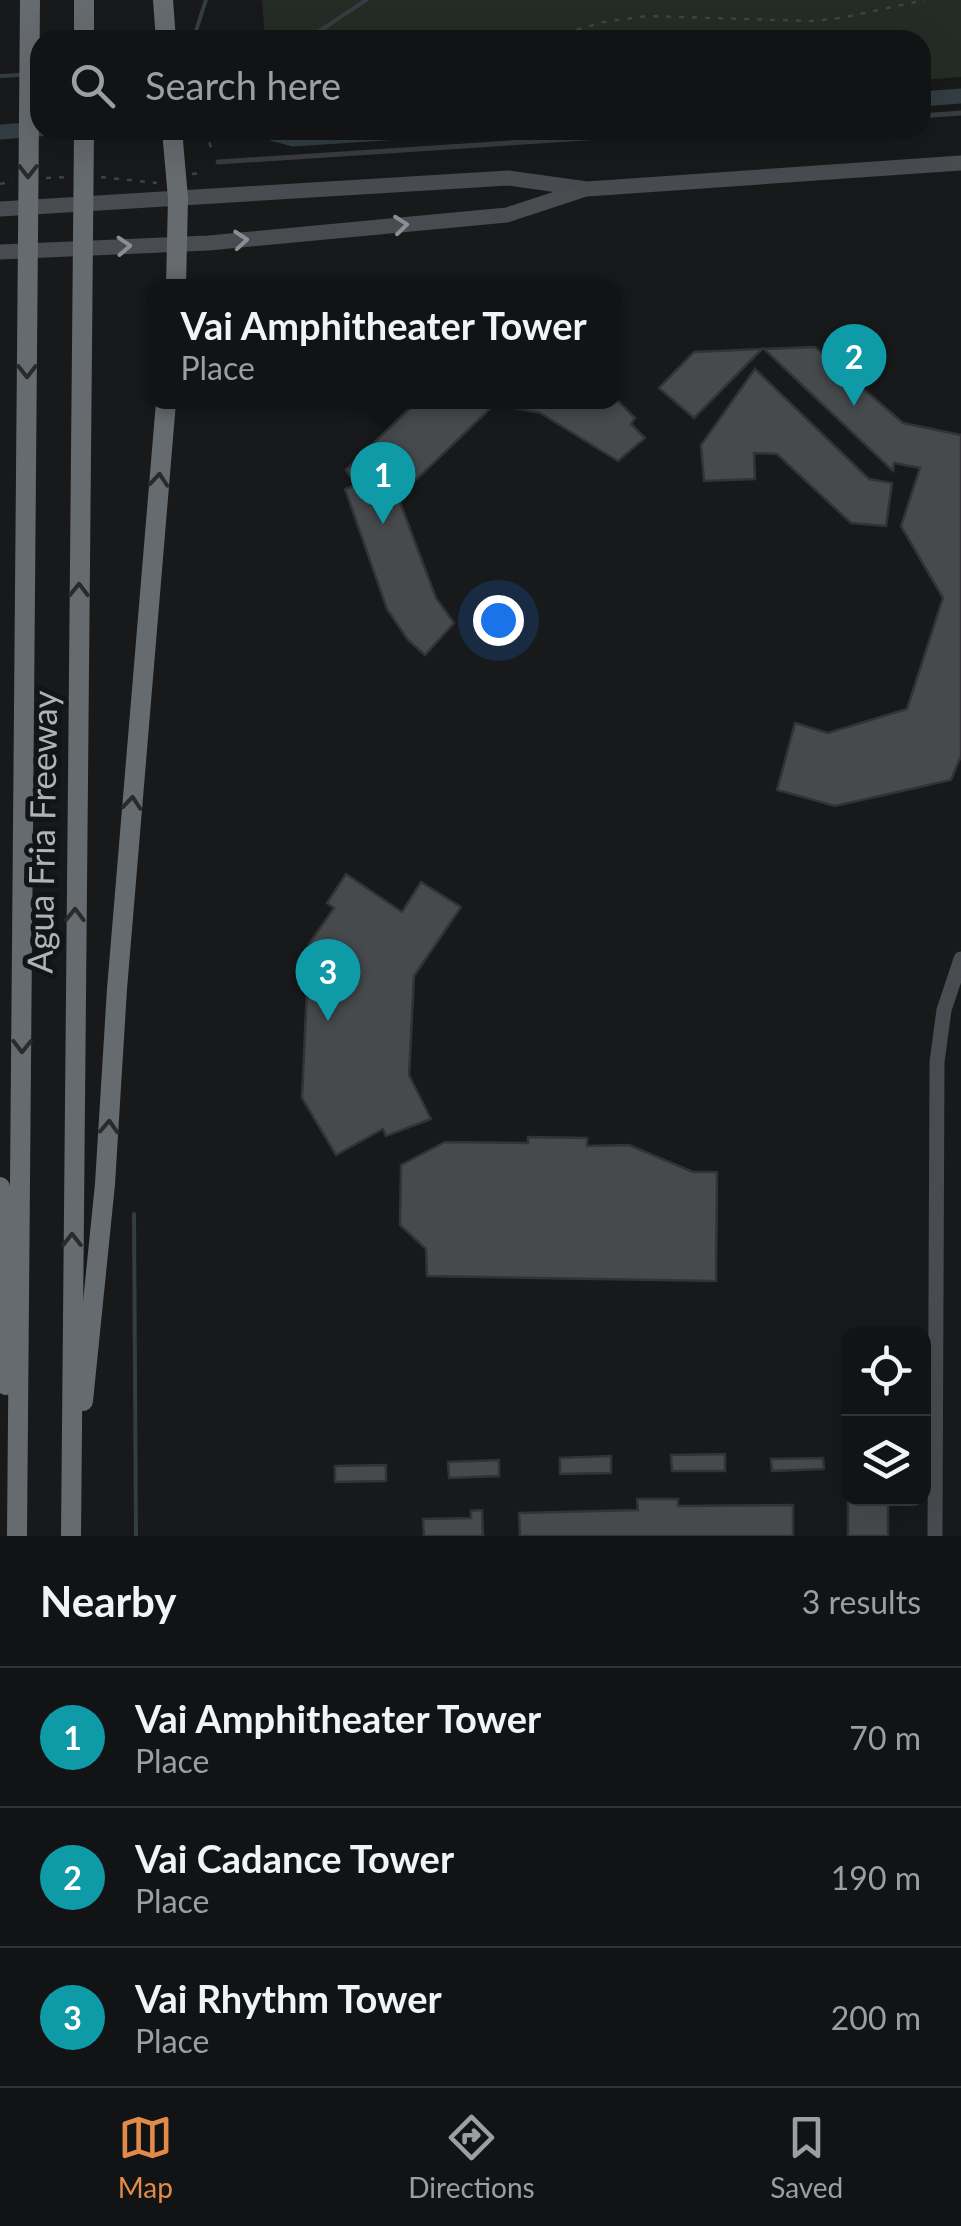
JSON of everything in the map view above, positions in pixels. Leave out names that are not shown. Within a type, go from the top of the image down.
[{"type":"highway","name":"Agua Fria Freeway","points":[[16,1536],[30,2]]},
{"type":"highway","points":[[84,2],[84,30]]},
{"type":"highway","points":[[164,3],[165,30]]},
{"type":"highway","name":"Agua Fria Freeway","points":[[70,1536],[84,140]]},
{"type":"highway","points":[[174,140],[178,198],[176,279]]},
{"type":"highway","points":[[71,1502],[105,1184],[117,989],[165,409]]},
{"type":"highway","points":[[0,1187],[4,1250],[2,1338],[16,1504]]},
{"type":"main road","points":[[0,209],[508,178],[587,188],[961,164]]},
{"type":"main road","points":[[0,252],[304,234],[507,214],[587,188]]},
{"type":"main road","points":[[935,1536],[937,1062],[944,1010],[961,958]]},
{"type":"lane","points":[[931,115],[961,113]]},
{"type":"lane","points":[[218,162],[554,140]]},
{"type":"path","points":[[575,30],[647,16],[812,21],[925,0]]},
{"type":"shaded area","points":[[262,0],[961,0],[961,77],[931,79],[931,30],[264,30]]},
{"type":"building","points":[[815,347],[903,423],[961,435],[961,756],[951,780],[835,806],[777,790],[795,723],[828,733],[907,709],[943,598],[901,526],[920,468],[894,463],[893,471],[764,349]]},
{"type":"building","points":[[762,349],[694,418],[659,388],[694,352]]},
{"type":"building","points":[[755,369],[869,479],[892,483],[886,526],[851,523],[777,454],[754,453],[755,479],[704,481],[701,445]]},
{"type":"building","points":[[621,404],[635,418],[631,424],[645,438],[618,461],[540,413],[519,409],[621,409]]},
{"type":"building","points":[[409,409],[490,409],[398,497],[436,598],[454,623],[425,655],[408,640],[387,609],[345,489],[356,485],[346,470]]},
{"type":"building","points":[[346,874],[402,912],[421,882],[461,907],[414,976],[409,1075],[431,1119],[386,1136],[383,1129],[336,1155],[302,1098],[309,944],[334,908],[327,903]]},
{"type":"building","points":[[528,1137],[587,1138],[587,1146],[629,1145],[693,1172],[717,1172],[716,1281],[427,1276],[426,1249],[400,1225],[401,1165],[445,1142],[528,1143]]},
{"type":"building","points":[[725,1454],[725,1471],[672,1471],[671,1455]]},
{"type":"building","points":[[611,1456],[611,1473],[560,1474],[560,1458]]},
{"type":"building","points":[[823,1458],[824,1469],[772,1471],[771,1459]]},
{"type":"building","points":[[499,1460],[499,1476],[449,1478],[448,1462]]},
{"type":"building","points":[[386,1465],[386,1481],[335,1482],[335,1466]]},
{"type":"building","points":[[637,1499],[678,1499],[678,1506],[793,1505],[793,1536],[520,1536],[519,1513],[638,1510]]},
{"type":"building","points":[[848,1506],[888,1506],[888,1536],[848,1536]]},
{"type":"building","points":[[482,1510],[483,1536],[424,1536],[423,1519],[471,1518],[471,1511]]},
{"type":"waterway","points":[[196,30],[206,0]]},
{"type":"waterway","points":[[321,30],[366,0]]},
{"type":"waterway","points":[[0,76],[20,75]]},
{"type":"waterway","points":[[931,98],[961,96]]},
{"type":"waterway","points":[[0,132],[30,130]]},
{"type":"waterway","points":[[134,1214],[136,1536]]},
{"type":"place","name":"Vai Cadance Tower","points":[[854,406]]},
{"type":"place","name":"Vai Amphitheater Tower","points":[[383,524]]},
{"type":"place","name":"Vai Rhythm Tower","points":[[328,1021]]}]
